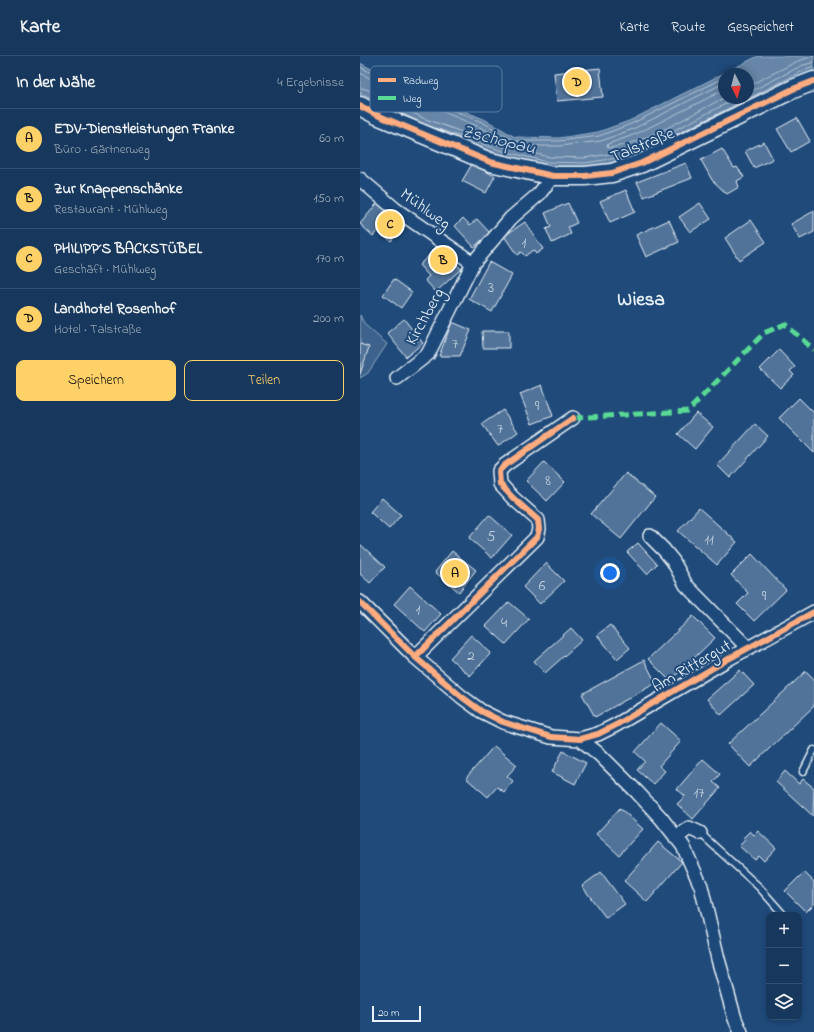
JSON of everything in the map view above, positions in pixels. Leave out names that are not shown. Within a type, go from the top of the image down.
[{"type":"main road","name":"Talstraße","points":[[371,112],[490,162],[553,176],[585,176],[612,172],[642,163],[793,89],[814,81]]},
{"type":"main road","name":"Talstraße","points":[[360,106],[370,111]]},
{"type":"street","name":"Kirchberg","points":[[397,378],[428,354],[473,263],[511,218],[540,194],[553,176]]},
{"type":"street","name":"Mühlweg","points":[[360,178],[396,209],[473,263]]},
{"type":"street","points":[[415,657],[537,537],[540,529],[538,520],[513,498],[500,484],[499,471],[504,465],[573,418]]},
{"type":"street","name":"Am Rittergut","points":[[650,536],[668,555],[686,585],[748,648]]},
{"type":"street","points":[[360,602],[415,657],[481,711],[503,722],[551,737],[580,739],[600,755],[661,818],[683,846],[701,886],[718,959],[735,1019],[741,1032]]},
{"type":"street","name":"Am Rittergut","points":[[580,739],[598,734],[616,725],[748,648],[814,612]]},
{"type":"street","points":[[676,838],[689,828],[700,832]]},
{"type":"lane","points":[[803,772],[814,750]]},
{"type":"lane","points":[[700,832],[759,887],[781,912]]},
{"type":"shaded area","points":[[360,315],[365,325],[387,344],[368,373],[360,378]]},
{"type":"water","points":[[758,56],[814,56],[814,70],[754,99],[754,68],[734,68]]},
{"type":"water","points":[[360,63],[370,68],[370,101],[360,96]]},
{"type":"water","name":"Zschopau","points":[[718,76],[718,104],[744,104],[630,160],[585,167],[548,166],[502,155],[420,127],[391,112],[467,112],[486,120],[515,137],[559,138],[598,132],[629,121]]},
{"type":"building","points":[[600,68],[603,97],[557,101],[554,73]]},
{"type":"building","points":[[797,118],[810,141],[791,152],[777,129]]},
{"type":"building","points":[[764,142],[773,159],[754,168],[745,151]]},
{"type":"building","points":[[722,149],[734,168],[737,167],[744,177],[737,181],[739,187],[727,194],[712,180],[701,160]]},
{"type":"building","points":[[686,163],[692,178],[644,197],[637,182]]},
{"type":"building","points":[[472,164],[495,176],[486,193],[462,181]]},
{"type":"building","points":[[626,190],[635,212],[610,223],[600,201]]},
{"type":"building","points":[[379,201],[406,224],[391,241],[378,230],[373,236],[360,224]]},
{"type":"building","points":[[568,203],[577,223],[568,227],[571,234],[552,243],[546,229],[551,227],[545,213]]},
{"type":"building","points":[[700,203],[711,219],[690,232],[679,217]]},
{"type":"building","points":[[814,211],[814,232],[800,239],[791,224]]},
{"type":"building","points":[[463,218],[470,225],[477,219],[490,233],[474,247],[455,226]]},
{"type":"building","points":[[669,220],[679,242],[646,257],[636,235]]},
{"type":"building","points":[[751,220],[766,242],[739,260],[725,238]]},
{"type":"building","points":[[525,222],[543,249],[536,254],[533,250],[525,256],[521,252],[517,255],[504,236]]},
{"type":"building","points":[[439,246],[461,269],[436,292],[425,280],[429,276],[419,265]]},
{"type":"building","points":[[489,262],[512,275],[492,312],[469,299]]},
{"type":"building","points":[[394,279],[412,292],[401,308],[383,295]]},
{"type":"building","points":[[404,319],[423,343],[406,357],[387,333]]},
{"type":"building","points":[[452,322],[471,330],[460,356],[439,356]]},
{"type":"building","points":[[482,331],[509,331],[509,348],[483,348]]},
{"type":"building","points":[[360,344],[369,347],[360,374]]},
{"type":"building","points":[[779,350],[795,367],[790,371],[794,375],[780,388],[760,369]]},
{"type":"building","points":[[542,385],[553,416],[532,424],[520,394]]},
{"type":"building","points":[[799,398],[814,413],[814,453],[779,418]]},
{"type":"building","points":[[503,410],[518,432],[498,446],[482,424]]},
{"type":"building","points":[[696,413],[713,427],[695,449],[678,434]]},
{"type":"building","points":[[755,424],[768,436],[730,478],[717,465]]},
{"type":"building","points":[[544,462],[565,482],[547,501],[526,481]]},
{"type":"building","points":[[626,473],[655,497],[621,539],[591,514]]},
{"type":"building","points":[[382,498],[401,515],[389,529],[370,512]]},
{"type":"building","points":[[699,508],[737,542],[717,565],[678,531]]},
{"type":"building","points":[[489,515],[512,535],[492,558],[469,538]]},
{"type":"building","points":[[638,543],[657,564],[647,574],[627,552]]},
{"type":"building","points":[[360,544],[385,567],[370,583],[360,574]]},
{"type":"building","points":[[452,551],[476,570],[459,592],[435,572]]},
{"type":"building","points":[[752,554],[786,590],[754,621],[737,604],[748,593],[731,575]]},
{"type":"building","points":[[546,563],[564,581],[540,604],[523,587]]},
{"type":"building","points":[[410,586],[441,614],[425,632],[394,604]]},
{"type":"building","points":[[509,602],[529,619],[506,644],[486,626]]},
{"type":"building","points":[[693,616],[715,638],[670,681],[648,659]]},
{"type":"building","points":[[610,625],[630,648],[617,659],[597,635]]},
{"type":"building","points":[[571,628],[582,640],[545,673],[534,661]]},
{"type":"building","points":[[471,635],[491,653],[470,676],[450,658]]},
{"type":"building","points":[[644,660],[656,683],[595,717],[582,694]]},
{"type":"building","points":[[740,670],[754,685],[721,715],[707,699]]},
{"type":"building","points":[[806,671],[814,679],[814,706],[750,767],[728,744]]},
{"type":"building","points":[[661,723],[681,741],[659,766],[665,771],[653,784],[637,770],[645,761],[635,752]]},
{"type":"building","points":[[494,746],[517,765],[507,776],[513,781],[504,792],[497,787],[488,797],[466,778]]},
{"type":"building","points":[[563,751],[586,763],[575,784],[552,772]]},
{"type":"building","points":[[703,759],[720,774],[713,782],[720,788],[693,819],[677,804],[685,796],[677,789]]},
{"type":"building","points":[[785,771],[799,784],[803,779],[814,788],[813,816],[776,782]]},
{"type":"building","points":[[620,808],[643,829],[619,855],[596,834]]},
{"type":"building","points":[[750,831],[754,835],[758,831],[776,848],[764,861],[759,856],[755,860],[739,846],[745,840],[743,838]]},
{"type":"building","points":[[658,842],[682,862],[647,902],[624,881]]},
{"type":"building","points":[[601,872],[625,904],[606,918],[582,886]]},
{"type":"building","points":[[804,872],[814,882],[814,904],[806,912],[785,891]]},
{"type":"marked path","points":[[573,418],[688,411],[764,333],[785,324],[814,350]]},
{"type":"cycle path","points":[[371,112],[490,162],[553,176],[585,176],[612,173],[642,163],[793,89],[814,81]]},
{"type":"cycle path","points":[[360,106],[370,111]]},
{"type":"cycle path","points":[[415,657],[537,537],[539,529],[538,520],[513,498],[500,484],[499,471],[505,465],[573,418]]},
{"type":"cycle path","points":[[360,602],[415,657],[481,711],[503,722],[551,737],[580,739],[598,734],[616,725],[730,658],[814,612]]},
{"type":"place","name":"Landhotel Rosenhof","points":[[577,82]]},
{"type":"place","name":"PHILIPP´S BACKSTÜBEL","points":[[390,224]]},
{"type":"place","name":"Zur Knappenschänke","points":[[443,260]]},
{"type":"place","name":"EDV-Dienstleistungen Franke","points":[[455,573]]},
{"type":"district","name":"Wiesa","points":[[641,298]]}]
